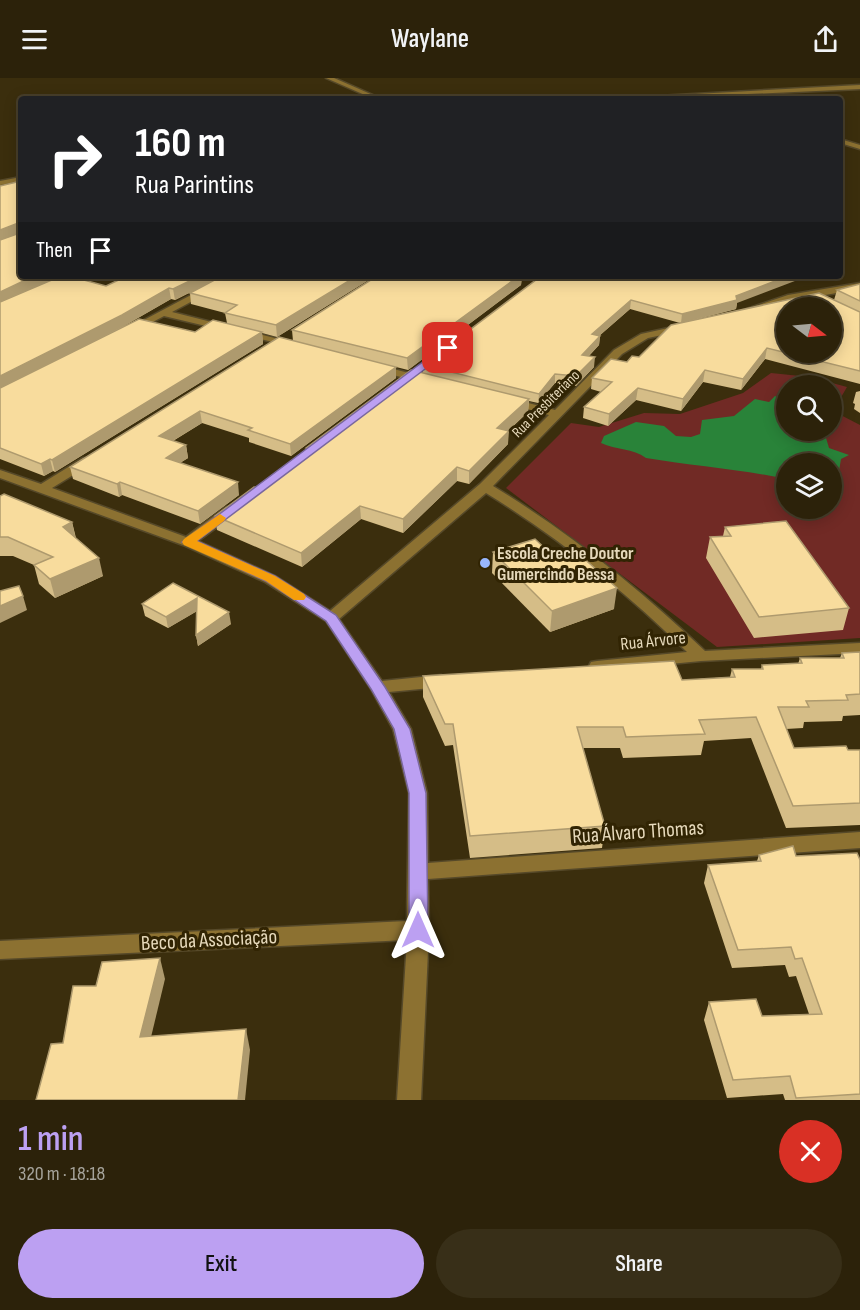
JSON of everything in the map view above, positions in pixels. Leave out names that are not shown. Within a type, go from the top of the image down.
[{"type":"street","points":[[329,78],[372,96]]},
{"type":"street","points":[[689,96],[860,87]]},
{"type":"street","points":[[843,142],[860,147]]},
{"type":"street","points":[[0,183],[18,180]]},
{"type":"street","points":[[122,334],[228,279]]},
{"type":"street","points":[[730,316],[773,301],[860,286]]},
{"type":"street","points":[[810,294],[816,297]]},
{"type":"street","points":[[163,313],[283,339],[311,350]]},
{"type":"street","name":"Rua Presbiteriano","points":[[331,618],[485,487],[618,352],[645,336],[692,326]]},
{"type":"street","points":[[258,354],[283,339]]},
{"type":"street","points":[[366,365],[433,382]]},
{"type":"street","points":[[501,399],[558,414]]},
{"type":"street","points":[[41,490],[100,453]]},
{"type":"street","points":[[0,474],[188,542],[270,579],[331,618],[378,687],[402,729],[418,793],[418,930],[409,1100]]},
{"type":"street","points":[[485,487],[536,518],[646,603],[701,656]]},
{"type":"street","points":[[188,542],[243,501]]},
{"type":"street","name":"Rua Árvore","points":[[586,667],[701,656],[860,648]]},
{"type":"street","points":[[378,687],[459,680]]},
{"type":"street","name":"Rua Álvaro Thomas","points":[[418,872],[860,840]]},
{"type":"street","name":"Beco da Associação","points":[[0,950],[418,930]]},
{"type":"shaded area","points":[[771,373],[790,375],[776,375],[776,441],[842,441],[842,416],[860,425],[860,638],[717,647],[506,488],[571,423],[599,427],[644,413],[680,414],[743,393]]},
{"type":"shaded area","points":[[842,386],[847,387],[842,396]]},
{"type":"shaded area","points":[[776,396],[776,441],[827,441],[829,448],[849,455],[842,458],[842,453],[776,453],[776,477],[646,458],[636,452],[601,443],[604,436],[636,422],[664,426],[676,436],[691,437],[700,434],[702,420],[734,416],[755,399],[769,402]]},
{"type":"building","points":[[18,182],[18,223],[0,230],[0,186]]},
{"type":"building","points":[[18,234],[18,279],[28,279],[0,292],[0,240]]},
{"type":"building","points":[[54,279],[80,279],[106,286],[121,279],[194,279],[173,289],[169,288],[122,315],[0,376],[0,302]]},
{"type":"building","points":[[216,279],[352,279],[276,325],[225,313],[237,305],[190,293]]},
{"type":"building","points":[[372,279],[515,279],[407,358],[292,330]]},
{"type":"building","points":[[780,279],[736,296],[737,300],[682,314],[631,300],[592,334],[600,336],[582,355],[595,357],[576,376],[555,374],[539,394],[423,365],[536,280]]},
{"type":"building","points":[[860,284],[860,301],[837,290]]},
{"type":"building","points":[[819,293],[828,297],[800,297]]},
{"type":"building","points":[[776,302],[776,350],[767,348],[743,379],[705,370],[683,399],[638,388],[609,414],[584,407],[612,382],[592,378],[611,359],[627,362],[632,356],[639,357],[671,325]]},
{"type":"building","points":[[842,304],[860,312],[860,371],[828,363],[842,363]]},
{"type":"building","points":[[139,319],[195,332],[213,320],[262,332],[52,460],[41,464],[0,448],[0,388]]},
{"type":"building","points":[[279,337],[396,367],[290,444],[248,430],[252,428],[200,411],[159,436],[186,445],[166,458],[238,482],[198,511],[120,482],[117,484],[70,467]]},
{"type":"building","points":[[411,370],[529,399],[497,428],[509,431],[469,471],[457,467],[403,519],[360,506],[301,553],[215,516],[254,487],[260,488],[311,450],[306,448]]},
{"type":"building","points":[[4,494],[72,522],[63,527],[99,558],[50,579],[34,565],[53,557],[8,537],[0,537],[0,496]]},
{"type":"building","points":[[786,521],[849,608],[759,617],[710,537],[731,536],[725,527]]},
{"type":"building","points":[[535,539],[551,554],[571,547],[617,588],[552,611],[493,552]]},
{"type":"building","points":[[173,583],[229,612],[196,635],[197,598],[166,617],[142,604]]},
{"type":"building","points":[[19,586],[23,596],[0,606],[0,591]]},
{"type":"building","points":[[860,652],[860,694],[846,695],[848,700],[806,701],[809,707],[778,707],[794,748],[846,746],[848,750],[860,750],[860,803],[793,806],[756,717],[699,720],[705,734],[626,737],[623,727],[577,727],[605,826],[470,836],[453,724],[445,724],[423,676],[674,661],[682,680],[735,677],[732,669],[763,669],[762,665],[802,663],[800,658],[844,658],[842,653]]},
{"type":"building","points":[[793,846],[796,856],[857,853],[860,860],[860,1094],[796,1098],[790,1076],[733,1080],[709,1002],[756,999],[762,1016],[822,1014],[802,958],[795,959],[791,947],[738,950],[708,865],[761,861],[759,855]]},
{"type":"building","points":[[160,958],[140,1037],[246,1029],[238,1100],[36,1100],[51,1044],[63,1043],[73,986],[96,986],[102,962]]},
{"type":"slow traffic","points":[[220,518],[188,542],[270,579],[299,597]]},
{"type":"place","name":"Escola Creche Doutor Gumercindo Bessa","points":[[485,563]]},
{"type":"route","points":[[418,930],[418,793],[402,729],[378,687],[331,618],[270,579],[188,542],[448,348]]}]
